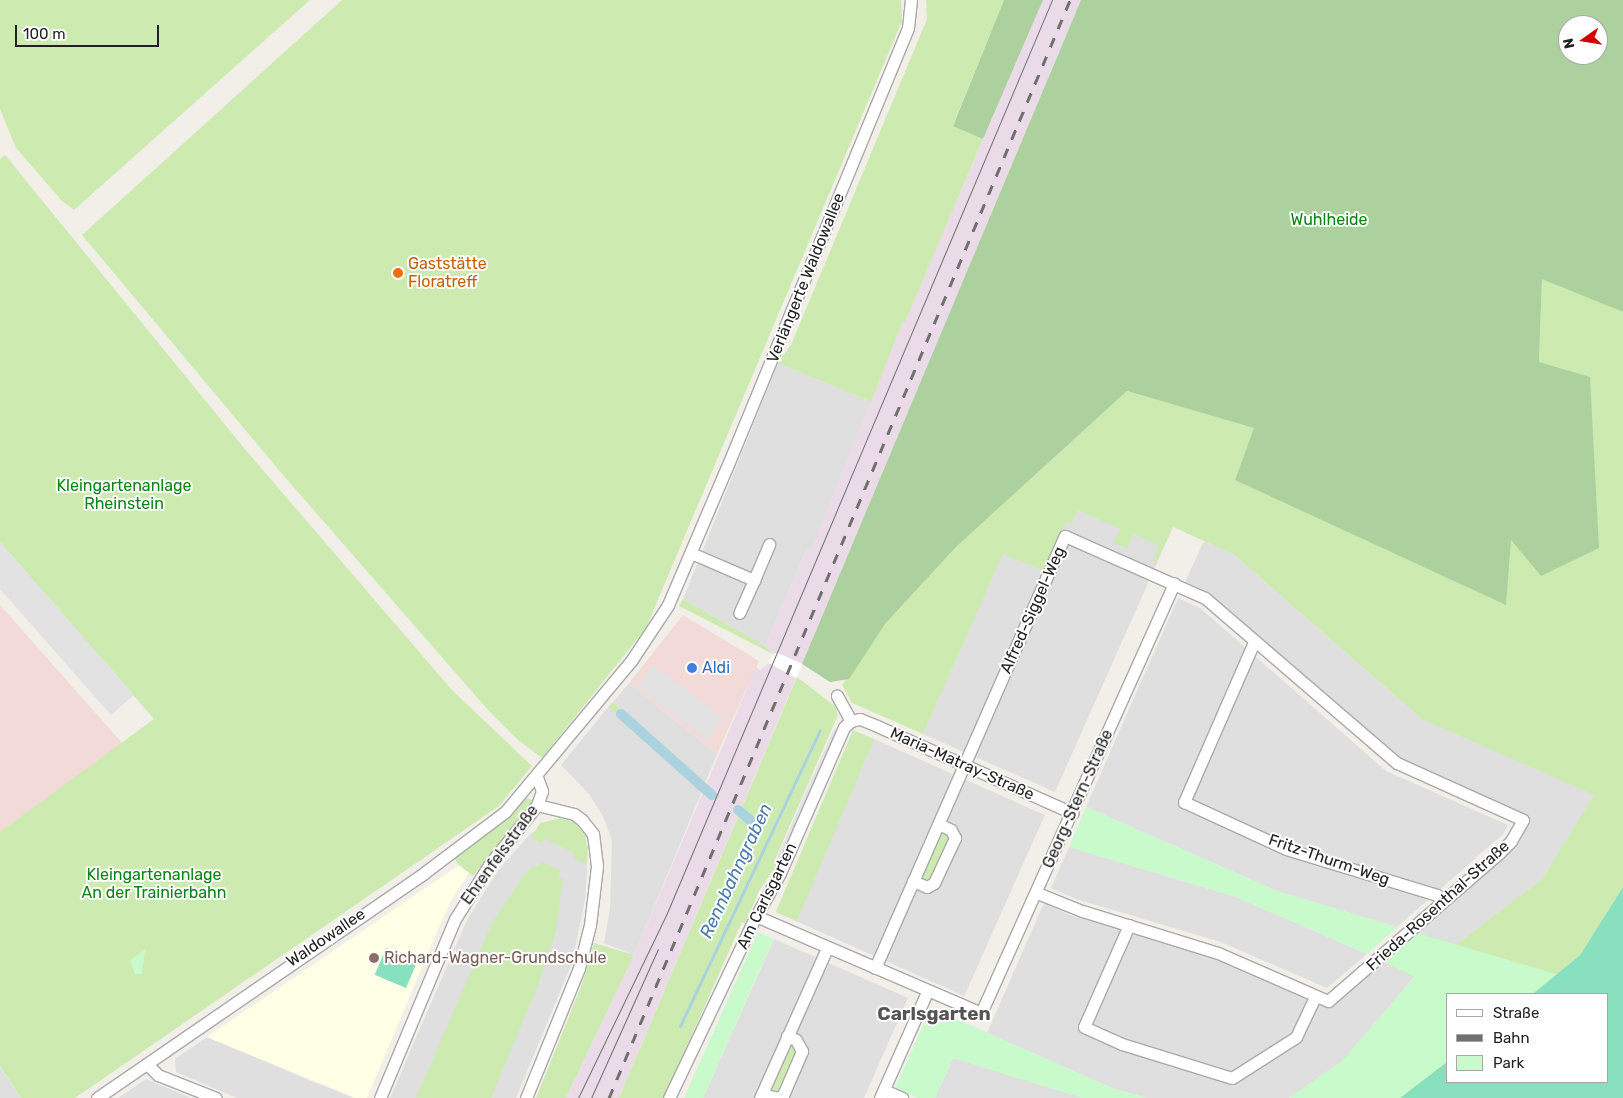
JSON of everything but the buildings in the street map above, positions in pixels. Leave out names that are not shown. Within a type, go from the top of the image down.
[{"type":"street","name":"Verlängerte Waldowallee","points":[[545,767],[647,640],[668,604],[862,143],[908,28],[911,0]]},
{"type":"street","name":"Alfred-Siggel-Weg","points":[[965,765],[1065,536],[1174,583]]},
{"type":"street","points":[[739,613],[769,544]]},
{"type":"street","points":[[690,552],[754,580]]},
{"type":"street","name":"Frieda-Rosenthal-Straße","points":[[1174,583],[1205,598],[1397,763],[1522,820],[1511,842],[1332,999],[1324,1001],[1315,997]]},
{"type":"street","name":"Georg-Stern-Straße","points":[[927,992],[981,1013],[1037,893],[1174,583]]},
{"type":"street","name":"Fritz-Thurm-Weg","points":[[1254,642],[1184,802],[1286,849],[1437,895],[1443,902]]},
{"type":"street","points":[[837,696],[851,721]]},
{"type":"street","name":"Maria-Matray-Straße","points":[[851,721],[860,719],[1072,813]]},
{"type":"street","name":"Am Carlsgarten","points":[[669,1098],[756,916],[780,873],[844,727],[851,721]]},
{"type":"street","points":[[875,968],[965,765]]},
{"type":"street","name":"Waldowallee","points":[[97,1098],[470,840],[505,812],[545,767]]},
{"type":"street","name":"Ehrenfelsstraße","points":[[380,1098],[455,918],[489,865],[537,806],[542,791],[537,777]]},
{"type":"street","points":[[526,1098],[579,968],[594,902],[598,860],[593,834],[582,820],[574,814],[537,806]]},
{"type":"street","points":[[913,881],[927,887],[934,883],[955,838],[952,830],[938,824]]},
{"type":"street","points":[[1037,893],[1129,926],[1218,953],[1315,997],[1296,1037],[1232,1078],[1122,1044],[1084,1027],[1129,926]]},
{"type":"street","points":[[756,916],[927,992],[882,1094],[902,1098]]},
{"type":"street","points":[[787,1036],[796,1040],[802,1051],[783,1095],[778,1098],[761,1096],[787,1036],[828,948]]},
{"type":"street","points":[[147,1064],[158,1075],[216,1098]]},
{"type":"shaded area","points":[[1043,0],[1081,0],[802,664],[778,653],[773,654],[765,646],[807,549],[811,550],[903,321],[905,321]]},
{"type":"shaded area","points":[[778,363],[871,402],[811,551],[807,549],[765,646],[683,599]]},
{"type":"shaded area","points":[[1081,487],[1173,527],[1055,792],[923,734],[1003,553],[1044,571]]},
{"type":"shaded area","points":[[1204,541],[1233,554],[1421,718],[1595,795],[1542,879],[1457,945],[1417,933],[1518,845],[1530,816],[1396,757],[1209,593],[1185,582]]},
{"type":"shaded area","points":[[0,542],[134,695],[111,715],[0,589]]},
{"type":"shaded area","points":[[1178,598],[1200,608],[1386,771],[1508,825],[1503,834],[1397,927],[1277,891],[1086,807]]},
{"type":"shaded area","points":[[0,605],[123,744],[0,832]]},
{"type":"shaded area","points":[[683,615],[759,661],[717,754],[629,683]]},
{"type":"shaded area","points":[[769,663],[796,678],[619,1098],[566,1098],[634,955],[756,667],[760,670]]},
{"type":"shaded area","points":[[653,665],[724,719],[708,740],[637,687]]},
{"type":"shaded area","points":[[629,683],[717,754],[704,786],[613,702]]},
{"type":"shaded area","points":[[609,706],[702,791],[634,955],[604,943],[610,908],[612,841],[603,816],[589,794],[561,765]]},
{"type":"shaded area","points":[[834,729],[837,730],[777,864],[775,862]]},
{"type":"shaded area","points":[[874,739],[1045,815],[964,996],[793,920]]},
{"type":"shaded area","points":[[532,832],[587,855],[587,873],[585,900],[572,963],[516,1098],[390,1098],[467,920],[499,869]]},
{"type":"shaded area","points":[[1069,847],[1236,897],[1367,954],[1327,988],[1221,942],[1076,899],[1051,888]]},
{"type":"shaded area","name":"Richard-Wagner-Grundschule","points":[[459,865],[469,873],[453,897],[439,927],[367,1098],[355,1098],[207,1037]]},
{"type":"shaded area","points":[[1044,903],[1070,915],[1214,957],[1330,1008],[1384,962],[1415,976],[1342,1061],[1289,1098],[1146,1098],[1112,1088],[987,1033]]},
{"type":"shaded area","points":[[774,939],[908,998],[864,1098],[703,1098]]},
{"type":"shaded area","points":[[207,1037],[355,1098],[237,1098],[176,1072],[175,1059]]},
{"type":"shaded area","points":[[953,1058],[1071,1093],[1082,1098],[935,1098]]},
{"type":"shaded area","points":[[0,1067],[21,1098],[0,1098]]},
{"type":"shaded area","points":[[146,1079],[191,1098],[118,1098]]},
{"type":"green space","points":[[0,0],[310,0],[74,210],[62,201],[16,148],[0,109]]},
{"type":"green space","points":[[342,0],[901,0],[902,21],[646,628],[542,758],[517,739],[488,710],[283,475],[82,235]]},
{"type":"green space","points":[[926,0],[1004,0],[953,125],[983,139],[905,322],[903,321],[871,402],[778,363],[791,345],[927,19]]},
{"type":"green space","points":[[1004,0],[1043,0],[983,139],[953,126]]},
{"type":"green space","name":"Wuhlheide","points":[[1081,0],[1623,0],[1623,312],[1542,279],[1539,362],[1590,377],[1599,548],[1541,576],[1511,540],[1506,605],[1235,480],[1254,428],[1127,391],[956,547],[885,624],[849,679],[830,682],[802,664]]},
{"type":"green space","points":[[5,155],[244,448],[452,690],[532,766],[499,806],[75,1098],[21,1098],[0,1066],[0,832],[154,719],[0,542],[0,159]]},
{"type":"green space","points":[[1542,278],[1623,312],[1623,887],[1580,955],[1534,993],[1446,993],[1289,1098],[1342,1061],[1415,977],[1384,962],[1417,933],[1457,944],[1542,879],[1594,795],[1422,719],[1233,554],[1173,527],[1156,563],[1153,561],[1159,546],[1134,534],[1127,549],[1114,543],[1120,529],[1078,510],[1071,524],[1066,522],[1044,571],[1003,554],[923,734],[852,703],[842,685],[885,624],[956,547],[1127,391],[1255,428],[1235,480],[1268,494],[1511,539],[1539,362]]},
{"type":"green space","points":[[683,599],[765,646],[773,654],[679,606]]},
{"type":"green space","points":[[797,677],[835,706],[838,715],[774,862],[777,865],[759,891],[745,924],[742,922],[679,1064],[682,1067],[664,1098],[619,1098]]},
{"type":"green space","points":[[613,702],[704,787],[700,791],[609,706]]},
{"type":"green space","points":[[853,730],[874,739],[797,921],[776,912]]},
{"type":"green space","points":[[527,798],[532,800],[529,809],[473,876],[459,865],[454,858],[493,830]]},
{"type":"green space","points":[[1086,807],[1277,891],[1397,927],[1367,954],[1236,897],[1069,847]]},
{"type":"green space","points":[[561,818],[574,822],[585,835],[588,848],[587,864],[575,859],[573,852],[546,839],[541,843],[531,837],[540,823]]},
{"type":"green space","points":[[941,830],[950,834],[928,883],[919,879]]},
{"type":"green space","points":[[542,862],[560,870],[559,879],[563,879],[556,931],[538,985],[491,1098],[416,1098],[492,923],[532,866],[535,868]]},
{"type":"green space","points":[[1623,887],[1623,1098],[1400,1098],[1446,1063],[1446,1083],[1608,1083],[1608,993],[1534,993],[1580,955]]},
{"type":"green space","points":[[758,932],[774,939],[703,1098],[684,1097]]},
{"type":"green space","points":[[1417,933],[1556,974],[1533,993],[1446,993],[1446,1064],[1404,1098],[1289,1098],[1342,1061],[1415,977],[1384,962]]},
{"type":"green space","points":[[594,943],[634,955],[566,1098],[536,1098],[582,984]]},
{"type":"green space","points":[[386,948],[417,961],[406,988],[375,975]]},
{"type":"green space","points":[[145,950],[142,974],[135,974],[130,960]]},
{"type":"green space","points":[[931,1008],[1112,1088],[1146,1098],[1082,1098],[953,1058],[935,1098],[918,1098],[895,1088]]},
{"type":"green space","points":[[788,1045],[799,1051],[777,1092],[765,1086]]},
{"type":"pier","points":[[778,653],[802,664],[796,678],[769,663],[773,654]]},
{"type":"waterway","name":"Rennbahngraben","points":[[621,714],[712,795]]},
{"type":"waterway","name":"Rennbahngraben","points":[[680,1026],[820,730]]},
{"type":"waterway","name":"Rennbahngraben","points":[[738,810],[751,821]]},
{"type":"tram line","points":[[578,1098],[667,913],[1052,0]]},
{"type":"tram line","points":[[591,1098],[658,949]]},
{"type":"railway","points":[[609,1098],[1070,0]]},
{"type":"place","name":"Gaststätte Floratreff","points":[[398,273]]},
{"type":"place","name":"Aldi","points":[[692,668]]},
{"type":"place","name":"Richard-Wagner-Grundschule","points":[[374,958]]},
{"type":"district","name":"Carlsgarten","points":[[934,1014]]},
{"type":"park label","name":"Kleingartenanlage Rheinstein","points":[[124,495]]},
{"type":"park label","name":"Kleingartenanlage An der Trainierbahn","points":[[154,884]]}]
